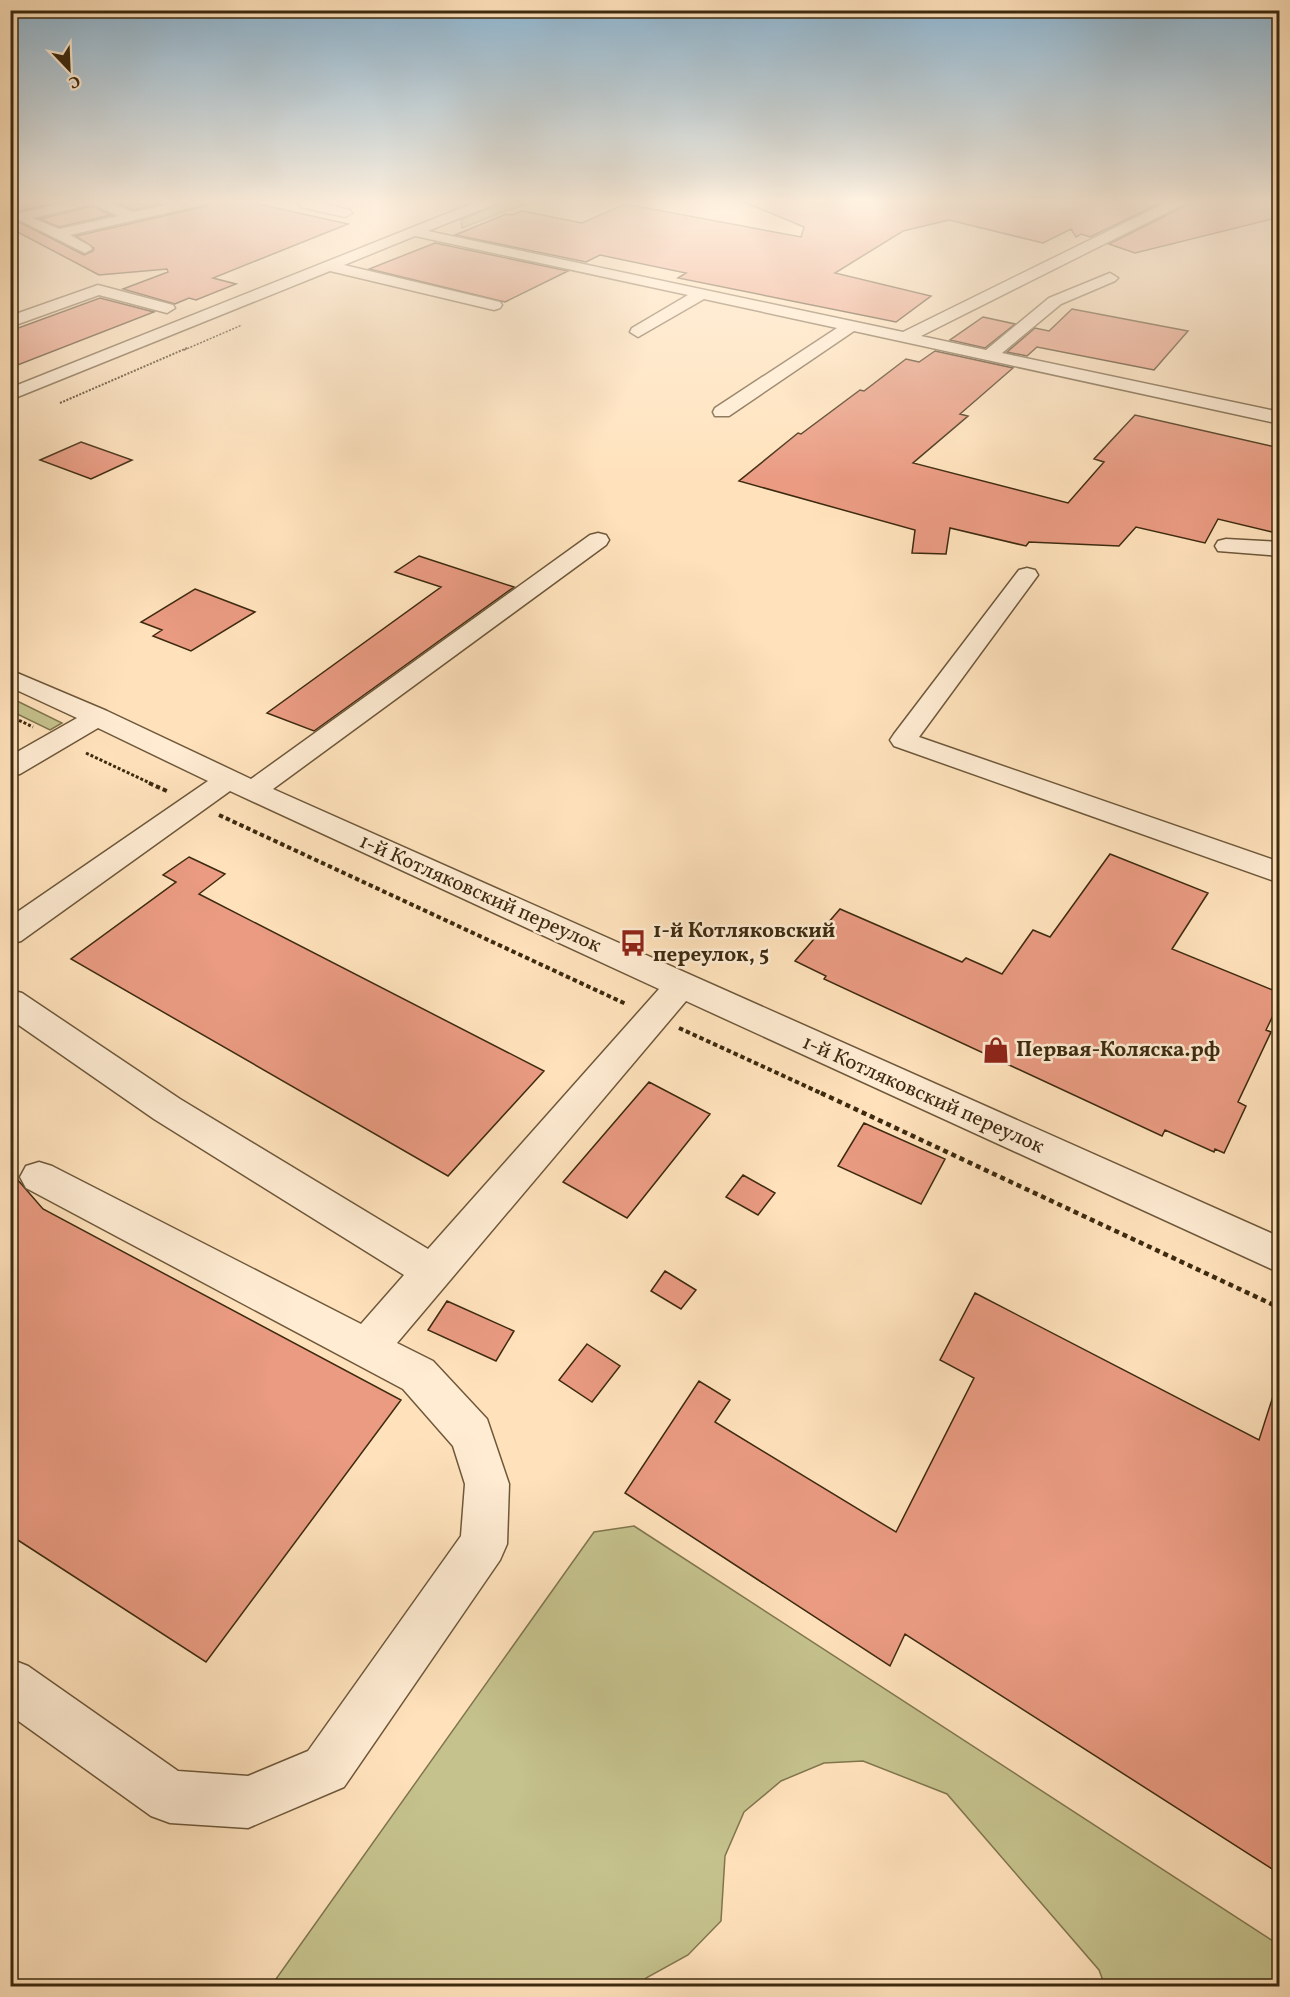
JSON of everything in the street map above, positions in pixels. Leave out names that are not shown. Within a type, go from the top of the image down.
[{"type":"street","points":[[10,322],[89,293]]},
{"type":"street","points":[[110,293],[167,308]]},
{"type":"street","points":[[10,395],[262,293]]},
{"type":"street","points":[[444,293],[494,305]]},
{"type":"street","points":[[697,293],[1280,418]]},
{"type":"street","points":[[906,338],[995,293]]},
{"type":"street","points":[[990,355],[1055,301],[1074,293]]},
{"type":"street","points":[[638,332],[701,294]]},
{"type":"street","points":[[220,310],[247,317]]},
{"type":"street","points":[[722,412],[851,326]]},
{"type":"street","points":[[1233,408],[1243,392]]},
{"type":"street","points":[[10,933],[194,803],[241,785],[598,540]]},
{"type":"street","points":[[1226,546],[1280,549]]},
{"type":"street","points":[[1027,575],[903,740],[1280,873]]},
{"type":"street","name":"1-й Котляковский переулок","points":[[10,677],[241,785],[1280,1256]]},
{"type":"street","points":[[10,768],[98,717]]},
{"type":"street","points":[[366,1348],[681,985]]},
{"type":"street","points":[[10,1002],[168,1109],[432,1272]]},
{"type":"street","points":[[10,1684],[170,1797],[248,1802],[326,1769],[484,1544],[487,1484],[472,1434],[418,1375],[39,1177]]},
{"type":"path","points":[[10,716],[1280,1308]]},
{"type":"shaded area","points":[[11,698],[62,723],[50,730],[11,711]]},
{"type":"shaded area","points":[[634,1526],[1279,1945],[1279,1986],[1105,1986],[1099,1970],[947,1794],[863,1761],[824,1763],[781,1781],[744,1812],[725,1856],[721,1921],[688,1955],[646,1978],[641,1986],[271,1986],[594,1532]]},
{"type":"building","points":[[138,293],[213,293],[196,300],[189,298],[175,304]]},
{"type":"building","points":[[469,293],[523,293],[505,302]]},
{"type":"building","points":[[753,293],[919,293],[931,296],[896,322]]},
{"type":"building","points":[[100,298],[154,312],[10,368],[10,331]]},
{"type":"building","points":[[1072,309],[1188,331],[1154,370],[1037,347],[1027,356],[1007,352],[1035,328],[1049,331]]},
{"type":"building","points":[[983,317],[1015,324],[985,348],[950,340]]},
{"type":"building","points":[[935,351],[1013,368],[960,414],[968,416],[913,463],[1068,503],[1104,462],[1094,459],[1135,415],[1280,448],[1280,534],[1218,519],[1205,543],[1136,527],[1119,546],[1029,542],[1026,546],[950,528],[946,554],[912,553],[915,530],[739,481],[798,433],[801,434],[860,390],[864,391],[906,359],[919,362]]},
{"type":"building","points":[[81,442],[132,460],[91,479],[40,460]]},
{"type":"building","points":[[419,556],[514,587],[314,731],[267,713],[441,587],[395,572]]},
{"type":"building","points":[[195,589],[255,612],[191,651],[153,636],[162,630],[141,622]]},
{"type":"building","points":[[1110,854],[1208,893],[1172,949],[1280,993],[1280,1001],[1266,1030],[1271,1032],[1238,1102],[1246,1106],[1224,1153],[1215,1149],[1214,1152],[1165,1130],[1162,1136],[824,979],[826,976],[795,961],[840,909],[962,962],[966,958],[1002,974],[1033,930],[1050,937]]},
{"type":"building","points":[[189,857],[225,874],[199,894],[544,1071],[448,1176],[71,959],[176,882],[163,875]]},
{"type":"building","points":[[649,1082],[710,1114],[627,1218],[563,1182]]},
{"type":"building","points":[[864,1123],[945,1159],[921,1204],[838,1166]]},
{"type":"building","points":[[10,1171],[43,1209],[401,1400],[206,1662],[10,1535]]},
{"type":"building","points":[[743,1175],[775,1193],[758,1215],[726,1197]]},
{"type":"building","points":[[665,1271],[696,1290],[681,1309],[651,1291]]},
{"type":"building","points":[[975,1293],[1259,1440],[1275,1390],[1280,1391],[1280,1874],[905,1634],[890,1666],[625,1493],[699,1381],[730,1400],[715,1422],[896,1532],[974,1378],[940,1360]]},
{"type":"building","points":[[447,1301],[514,1331],[496,1361],[428,1330]]},
{"type":"building","points":[[587,1344],[620,1366],[592,1402],[559,1380]]},
{"type":"place","name":"1-й Котляковский переулок, 5","points":[[633,943]]},
{"type":"place","name":"Первая-Коляска.рф","points":[[996,1050]]}]
